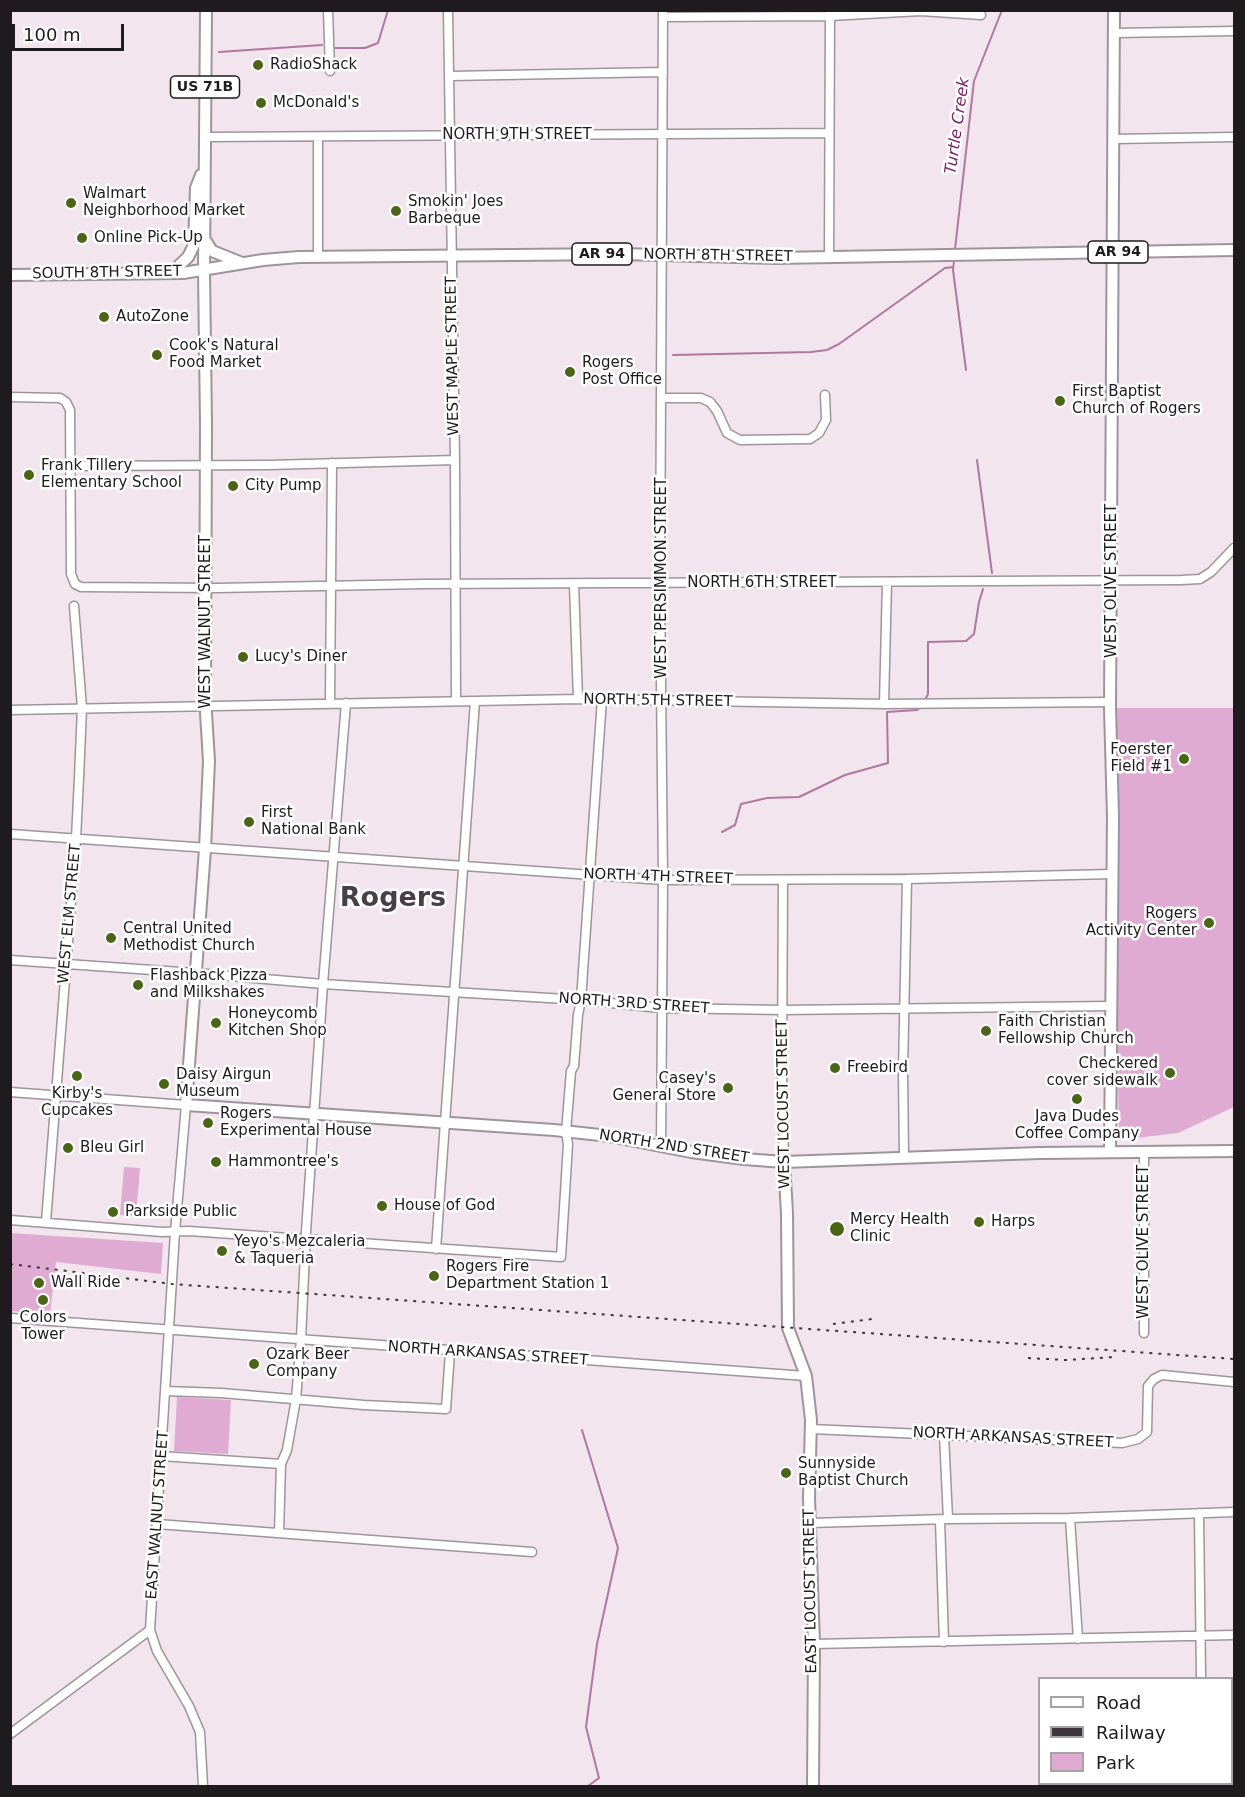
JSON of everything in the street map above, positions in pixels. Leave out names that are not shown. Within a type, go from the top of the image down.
[{"type":"main road","name":"WEST WALNUT STREET","points":[[186,1105],[205,849],[209,761],[205,587],[206,10]]},
{"type":"main road","name":"WEST OLIVE STREET","points":[[1110,1152],[1114,10]]},
{"type":"main road","name":"US 71B","points":[[171,273],[188,257],[194,244],[196,188],[205,163]]},
{"type":"main road","points":[[204,237],[212,251],[245,264]]},
{"type":"main road","name":"NORTH 8TH STREET","points":[[204,271],[263,260],[318,256],[662,255],[766,258],[1234,250]]},
{"type":"main road","name":"SOUTH 8TH STREET","points":[[10,275],[204,271]]},
{"type":"main road","name":"NORTH 2ND STREET","points":[[186,1105],[609,1136],[744,1159],[784,1162],[1110,1152],[1234,1151]]},
{"type":"main road","name":"WEST LOCUST STREET","points":[[784,1162],[788,1328]]},
{"type":"main road","name":"EAST LOCUST STREET","points":[[788,1328],[806,1377],[810,1399],[810,1524],[814,1644],[813,1786]]},
{"type":"street","points":[[328,10],[330,71]]},
{"type":"street","name":"WEST MAPLE STREET","points":[[448,10],[456,701]]},
{"type":"street","points":[[663,14],[921,11],[981,15]]},
{"type":"street","points":[[829,256],[830,13]]},
{"type":"street","name":"WEST PERSIMMON STREET","points":[[662,1146],[663,880],[660,583],[663,14]]},
{"type":"street","points":[[1115,33],[1234,31]]},
{"type":"street","points":[[450,76],[663,72]]},
{"type":"street","name":"NORTH 9TH STREET","points":[[205,137],[829,133]]},
{"type":"street","points":[[318,137],[318,256]]},
{"type":"street","points":[[1114,139],[1234,137]]},
{"type":"street","points":[[662,398],[701,398],[710,402],[717,411],[727,433],[740,440],[810,439],[819,433],[826,420],[825,395]]},
{"type":"street","points":[[10,397],[60,398],[66,402],[70,410],[71,466],[206,466],[455,460]]},
{"type":"street","points":[[330,703],[332,463]]},
{"type":"street","name":"NORTH 6TH STREET","points":[[71,466],[71,574],[75,584],[81,587],[1200,579],[1234,548]]},
{"type":"street","points":[[884,704],[887,582]]},
{"type":"street","points":[[574,584],[578,699]]},
{"type":"street","name":"WEST ELM STREET","points":[[46,1222],[76,839],[82,708],[74,606]]},
{"type":"street","name":"NORTH 5TH STREET","points":[[10,710],[578,699],[884,704],[1111,702]]},
{"type":"street","points":[[10,1220],[561,1257],[568,1144],[566,1132],[571,1071],[574,1066],[581,1000],[602,699]]},
{"type":"street","points":[[436,1248],[475,701]]},
{"type":"street","points":[[279,1533],[281,1464],[287,1450],[296,1400],[301,1339],[323,984],[346,703]]},
{"type":"street","name":"NORTH 4TH STREET","points":[[10,834],[663,880],[906,879],[1112,874]]},
{"type":"street","points":[[904,1158],[906,879]]},
{"type":"street","name":"WEST LOCUST STREET","points":[[783,880],[784,1162]]},
{"type":"street","name":"NORTH 3RD STREET","points":[[10,960],[323,984],[581,1000],[661,1008],[783,1010],[1111,1006]]},
{"type":"street","points":[[10,1092],[186,1105]]},
{"type":"street","name":"WEST WALNUT STREET","points":[[175,1232],[186,1105]]},
{"type":"street","name":"WEST OLIVE STREET","points":[[1144,1152],[1144,1333]]},
{"type":"street","name":"EAST WALNUT STREET","points":[[175,1232],[150,1630],[157,1651],[189,1706],[200,1732],[203,1786]]},
{"type":"street","name":"NORTH ARKANSAS STREET","points":[[10,1318],[806,1377]]},
{"type":"street","points":[[165,1391],[364,1405],[446,1408],[450,1352]]},
{"type":"street","name":"NORTH ARKANSAS STREET","points":[[811,1429],[1122,1443],[1138,1439],[1147,1432],[1148,1386],[1154,1379],[1162,1375],[1234,1382]]},
{"type":"street","points":[[944,1435],[944,1642]]},
{"type":"street","points":[[161,1456],[281,1464]]},
{"type":"street","points":[[810,1524],[1234,1512]]},
{"type":"street","points":[[1199,1513],[1201,1677]]},
{"type":"street","points":[[1070,1518],[1077,1639]]},
{"type":"street","points":[[157,1524],[532,1552]]},
{"type":"street","points":[[10,1734],[150,1630]]},
{"type":"street","points":[[814,1644],[1234,1635]]},
{"type":"green space","points":[[1110,708],[1234,708],[1234,1107],[1178,1133],[1128,1139],[1119,1133]]},
{"type":"green space","points":[[124,1167],[140,1168],[136,1216],[120,1215]]},
{"type":"green space","points":[[10,1233],[163,1243],[161,1274],[56,1262],[50,1314],[11,1311]]},
{"type":"green space","points":[[177,1397],[231,1400],[228,1454],[174,1451]]},
{"type":"waterway","points":[[335,48],[365,48],[378,43],[388,10]]},
{"type":"waterway","name":"Turtle Creek","points":[[955,249],[974,81],[1002,10]]},
{"type":"waterway","points":[[219,52],[322,45]]},
{"type":"waterway","name":"Turtle Creek","points":[[954,260],[953,270],[966,370]]},
{"type":"waterway","points":[[673,355],[827,350],[839,344],[945,268],[953,267]]},
{"type":"waterway","name":"Turtle Creek","points":[[977,460],[992,573]]},
{"type":"waterway","name":"Turtle Creek","points":[[925,700],[928,694],[928,642],[966,641],[974,634],[983,589]]},
{"type":"waterway","name":"Turtle Creek","points":[[722,832],[735,825],[741,804],[767,798],[799,797],[845,775],[888,763],[887,712],[917,710],[920,707]]},
{"type":"waterway","points":[[582,1430],[618,1548],[597,1644],[586,1727],[599,1778],[588,1786]]},
{"type":"railway","points":[[10,1264],[172,1284],[1234,1359]]},
{"type":"railway","points":[[833,1324],[872,1319]]},
{"type":"railway","points":[[1028,1358],[1066,1360],[1114,1357]]},
{"type":"place","name":"RadioShack","points":[[258,65]]},
{"type":"place","name":"McDonald's","points":[[261,103]]},
{"type":"place","name":"Walmart Neighborhood Market","points":[[71,203]]},
{"type":"place","name":"Smokin' Joes Barbeque","points":[[396,211]]},
{"type":"place","name":"Online Pick-Up","points":[[82,238]]},
{"type":"place","name":"AutoZone","points":[[104,317]]},
{"type":"place","name":"Cook's Natural Food Market","points":[[157,355]]},
{"type":"place","name":"Rogers Post Office","points":[[570,372]]},
{"type":"place","name":"First Baptist Church of Rogers","points":[[1060,401]]},
{"type":"place","name":"Frank Tillery Elementary School","points":[[29,475]]},
{"type":"place","name":"City Pump","points":[[233,486]]},
{"type":"place","name":"Lucy's Diner","points":[[243,657]]},
{"type":"place","name":"Foerster Field #1","points":[[1184,759]]},
{"type":"place","name":"First National Bank","points":[[249,822]]},
{"type":"place","name":"Rogers Activity Center","points":[[1209,923]]},
{"type":"place","name":"Central United Methodist Church","points":[[111,938]]},
{"type":"place","name":"Flashback Pizza and Milkshakes","points":[[138,985]]},
{"type":"place","name":"Honeycomb Kitchen Shop","points":[[216,1023]]},
{"type":"place","name":"Faith Christian Fellowship Church","points":[[986,1031]]},
{"type":"place","name":"Freebird","points":[[835,1068]]},
{"type":"place","name":"Checkered cover sidewalk","points":[[1170,1073]]},
{"type":"place","name":"Kirby's Cupcakes","points":[[77,1076]]},
{"type":"place","name":"Daisy Airgun Museum","points":[[164,1084]]},
{"type":"place","name":"Casey's General Store","points":[[728,1088]]},
{"type":"place","name":"Java Dudes Coffee Company","points":[[1077,1099]]},
{"type":"place","name":"Rogers Experimental House","points":[[208,1123]]},
{"type":"place","name":"Bleu Girl","points":[[68,1148]]},
{"type":"place","name":"Hammontree's","points":[[216,1162]]},
{"type":"place","name":"House of God","points":[[382,1206]]},
{"type":"place","name":"Parkside Public","points":[[113,1212]]},
{"type":"place","name":"Harps","points":[[979,1222]]},
{"type":"place","name":"Mercy Health Clinic","points":[[837,1229]]},
{"type":"place","name":"Yeyo's Mezcaleria & Taqueria","points":[[222,1251]]},
{"type":"place","name":"Rogers Fire Department Station 1","points":[[434,1276]]},
{"type":"place","name":"Wall Ride","points":[[39,1283]]},
{"type":"place","name":"Colors Tower","points":[[43,1300]]},
{"type":"place","name":"Ozark Beer Company","points":[[254,1364]]},
{"type":"place","name":"Sunnyside Baptist Church","points":[[786,1473]]},
{"type":"district","name":"Rogers","points":[[393,899]]}]
